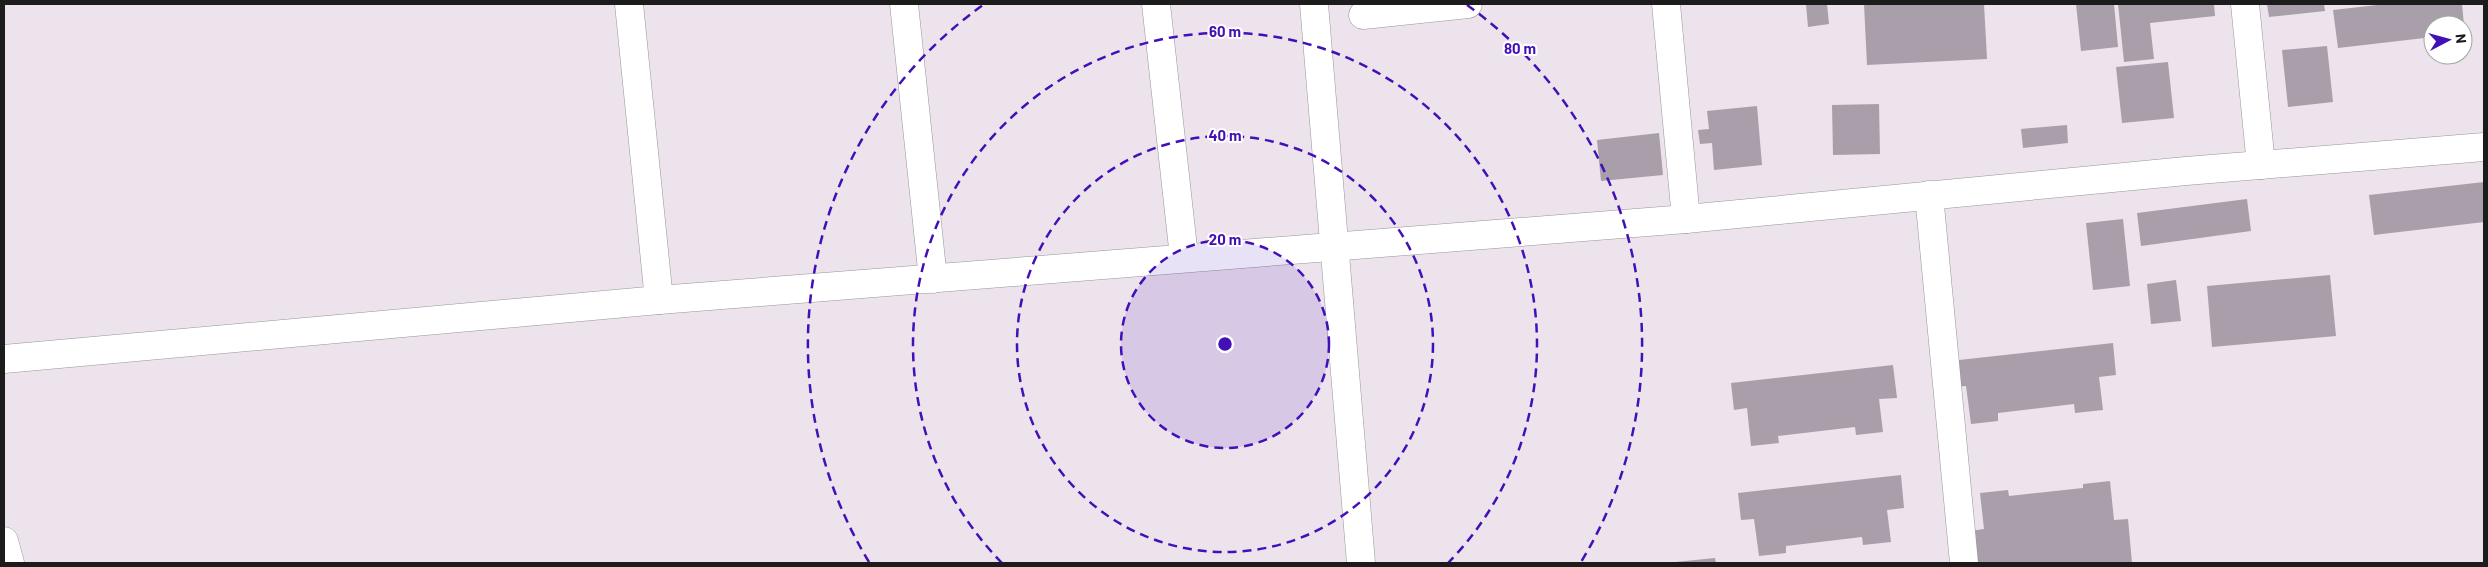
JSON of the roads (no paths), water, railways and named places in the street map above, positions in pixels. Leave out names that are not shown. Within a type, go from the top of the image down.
[{"type":"street","points":[[629,4],[659,300]]},
{"type":"street","points":[[904,4],[933,279]]},
{"type":"street","points":[[1156,4],[1184,257]]},
{"type":"street","points":[[1314,4],[1361,563]]},
{"type":"street","points":[[1363,14],[1468,4]]},
{"type":"street","points":[[1666,4],[1686,219]]},
{"type":"street","points":[[2245,4],[2261,165]]},
{"type":"street","points":[[4,359],[659,300],[1184,257],[1686,219],[2261,165],[2484,147]]},
{"type":"street","points":[[1929,196],[1964,563]]},
{"type":"street","points":[[4,541],[10,563]]}]
